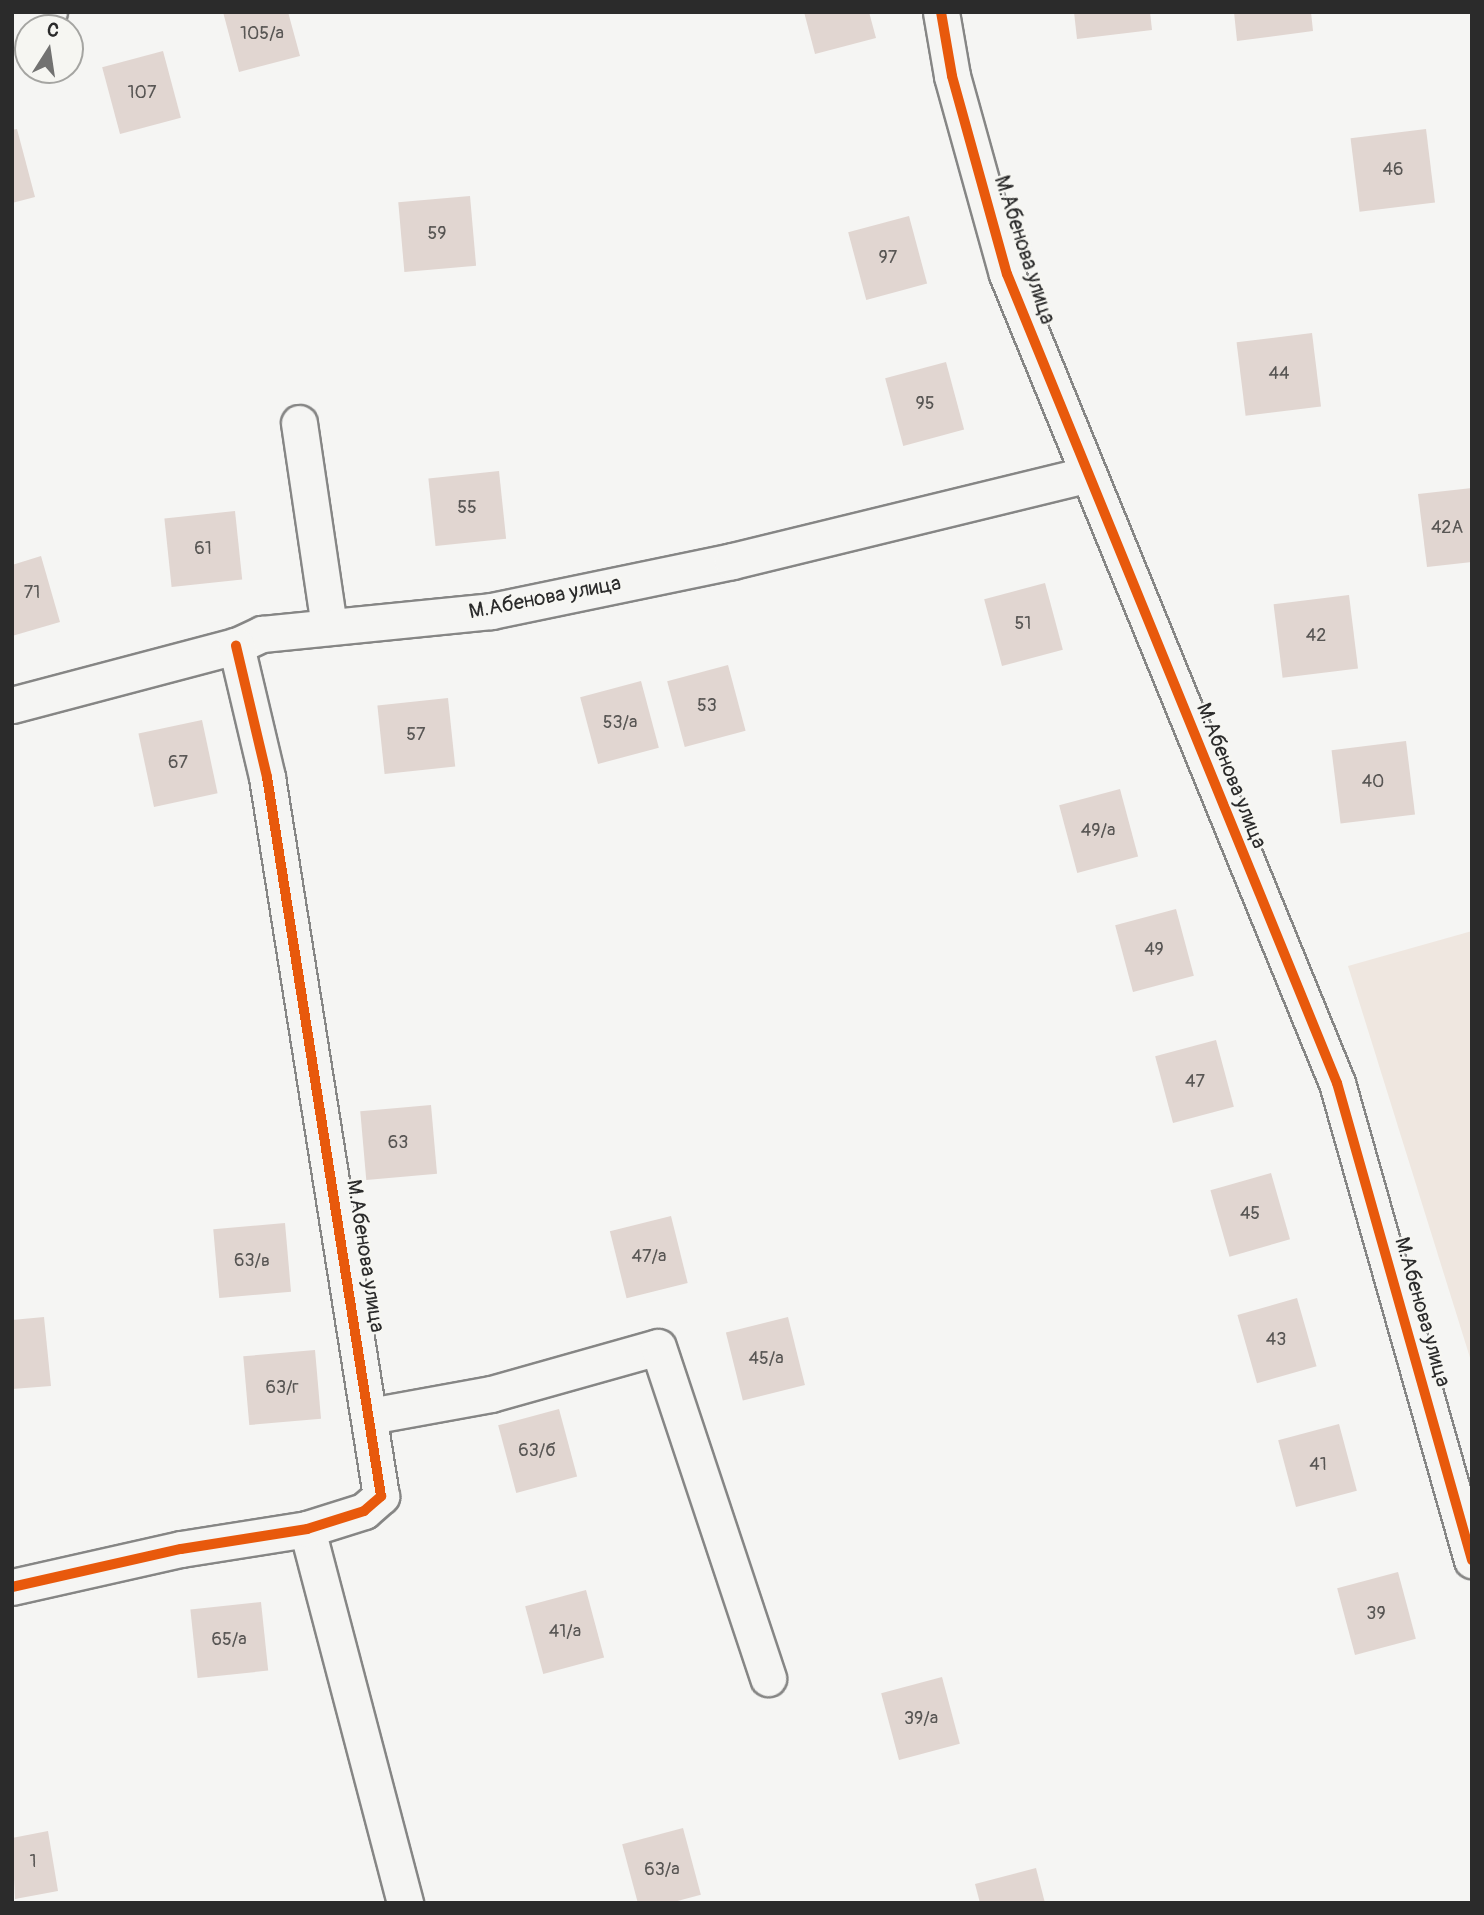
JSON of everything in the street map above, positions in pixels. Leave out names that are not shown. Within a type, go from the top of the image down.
[{"type":"street","points":[[12,30],[49,12]]},
{"type":"street","name":"М.Абенова улица","points":[[941,12],[952,76],[1007,274],[1086,475],[1337,1083],[1472,1560]]},
{"type":"street","points":[[299,424],[329,627]]},
{"type":"street","name":"М.Абенова улица","points":[[12,705],[236,646],[262,634],[491,611],[732,561],[1086,475]]},
{"type":"street","name":"М.Абенова улица","points":[[12,1587],[181,1549],[307,1529],[363,1511],[381,1496],[267,777],[236,646]]},
{"type":"street","points":[[370,1416],[491,1394],[658,1347],[768,1678]]},
{"type":"street","points":[[307,1529],[405,1903]]},
{"type":"shaded area","points":[[1472,931],[1472,1364],[1348,966]]},
{"type":"building","points":[[223,12],[288,12],[300,56],[239,72]]},
{"type":"building","points":[[804,12],[869,12],[876,38],[815,54]]},
{"type":"building","points":[[1074,12],[1150,12],[1152,30],[1077,39]]},
{"type":"building","points":[[1234,12],[1311,12],[1313,31],[1237,41]]},
{"type":"building","points":[[163,51],[181,118],[120,134],[102,67]]},
{"type":"building","points":[[17,129],[35,197],[12,203],[12,130]]},
{"type":"building","points":[[1426,129],[1435,202],[1360,212],[1351,138]]},
{"type":"building","points":[[470,196],[476,266],[404,272],[398,202]]},
{"type":"building","points":[[909,216],[927,284],[866,300],[848,232]]},
{"type":"building","points":[[1312,333],[1321,406],[1246,416],[1237,342]]},
{"type":"building","points":[[946,362],[964,430],[903,446],[885,378]]},
{"type":"building","points":[[499,471],[506,539],[435,546],[428,478]]},
{"type":"building","points":[[1472,488],[1472,562],[1427,567],[1418,494]]},
{"type":"building","points":[[235,511],[242,580],[172,587],[164,518]]},
{"type":"building","points":[[41,556],[60,622],[12,636],[12,565]]},
{"type":"building","points":[[1045,583],[1063,650],[1002,666],[984,599]]},
{"type":"building","points":[[1349,595],[1358,668],[1283,678],[1274,604]]},
{"type":"building","points":[[728,665],[746,731],[685,747],[667,681]]},
{"type":"building","points":[[641,681],[659,748],[598,764],[580,697]]},
{"type":"building","points":[[448,698],[455,767],[385,774],[377,705]]},
{"type":"building","points":[[202,720],[218,793],[154,807],[138,734]]},
{"type":"building","points":[[1406,741],[1415,814],[1341,824],[1332,750]]},
{"type":"building","points":[[1120,789],[1138,857],[1077,873],[1059,805]]},
{"type":"building","points":[[1176,909],[1194,976],[1133,992],[1115,925]]},
{"type":"building","points":[[1216,1040],[1234,1107],[1173,1123],[1155,1056]]},
{"type":"building","points":[[431,1105],[437,1174],[366,1180],[360,1111]]},
{"type":"building","points":[[1271,1173],[1290,1239],[1229,1257],[1210,1190]]},
{"type":"building","points":[[671,1216],[688,1283],[627,1298],[610,1231]]},
{"type":"building","points":[[285,1223],[291,1292],[219,1298],[213,1229]]},
{"type":"building","points":[[1297,1298],[1317,1366],[1257,1383],[1237,1315]]},
{"type":"building","points":[[44,1317],[51,1386],[12,1389],[12,1320]]},
{"type":"building","points":[[788,1317],[805,1385],[743,1400],[726,1332]]},
{"type":"building","points":[[315,1350],[321,1419],[249,1425],[243,1356]]},
{"type":"building","points":[[559,1409],[577,1477],[516,1493],[498,1425]]},
{"type":"building","points":[[1339,1424],[1357,1491],[1296,1507],[1278,1440]]},
{"type":"building","points":[[1398,1572],[1416,1639],[1355,1655],[1337,1588]]},
{"type":"building","points":[[586,1590],[604,1658],[543,1674],[525,1606]]},
{"type":"building","points":[[261,1602],[268,1671],[198,1678],[190,1609]]},
{"type":"building","points":[[942,1677],[960,1744],[899,1760],[881,1693]]},
{"type":"building","points":[[683,1828],[701,1895],[670,1903],[638,1903],[622,1844]]},
{"type":"building","points":[[48,1831],[58,1891],[15,1899],[12,1838]]},
{"type":"building","points":[[1036,1868],[1045,1903],[980,1903],[975,1884]]},
{"type":"cycle path","points":[[941,12],[952,76],[1007,274],[1337,1083],[1472,1560]]},
{"type":"cycle path","points":[[12,1587],[181,1549],[307,1529],[364,1511],[381,1496],[267,777],[236,646]]}]
